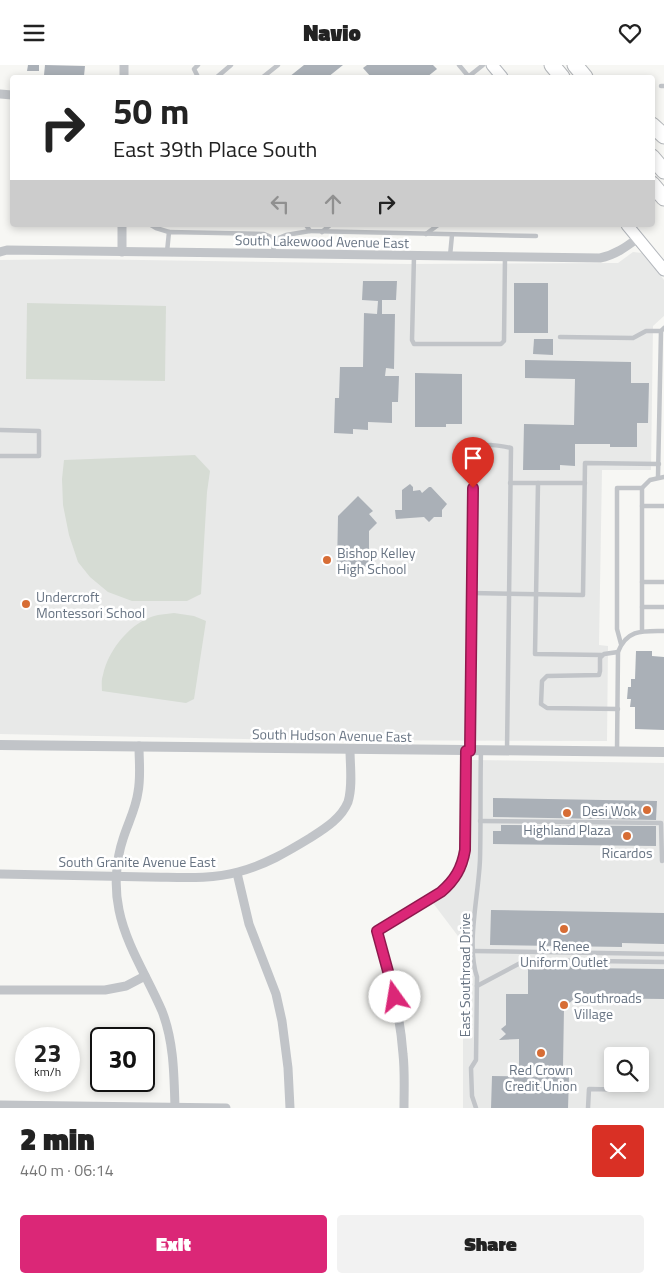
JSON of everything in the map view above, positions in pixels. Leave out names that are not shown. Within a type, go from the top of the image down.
[{"type":"highway","points":[[552,65],[560,75]]},
{"type":"highway","points":[[655,160],[664,171]]},
{"type":"highway","points":[[655,188],[664,198]]},
{"type":"main road","points":[[492,65],[500,75]]},
{"type":"main road","points":[[629,227],[664,270]]},
{"type":"street","points":[[122,227],[122,252]]},
{"type":"street","name":"South Lakewood Avenue East","points":[[0,252],[7,250],[600,258],[625,248],[638,238]]},
{"type":"street","name":"South Hudson Avenue East","points":[[0,745],[664,752]]},
{"type":"street","points":[[139,746],[138,792],[119,857],[117,876],[119,910],[124,930],[162,1012],[173,1057],[175,1108]]},
{"type":"street","name":"South Granite Avenue East","points":[[0,874],[195,877],[237,873],[285,853],[335,820],[347,803],[350,793],[350,749]]},
{"type":"street","points":[[404,1108],[403,1055],[400,1025],[387,964],[377,931],[441,892],[450,884],[460,869],[465,850],[468,751]]},
{"type":"street","points":[[237,873],[249,924],[276,994],[282,1021],[288,1067],[290,1108]]},
{"type":"street","points":[[0,989],[105,990],[126,986],[145,976]]},
{"type":"street","points":[[0,1105],[226,1108]]},
{"type":"lane","points":[[266,75],[278,65]]},
{"type":"lane","points":[[458,65],[467,75]]},
{"type":"lane","points":[[471,75],[483,65]]},
{"type":"lane","points":[[155,227],[168,232],[264,234],[276,239],[286,235],[310,231],[536,236]]},
{"type":"lane","points":[[307,227],[310,231]]},
{"type":"lane","points":[[322,232],[328,227]]},
{"type":"lane","points":[[426,235],[436,227]]},
{"type":"lane","points":[[168,232],[168,252]]},
{"type":"lane","points":[[450,256],[452,235]]},
{"type":"lane","points":[[272,254],[276,239]]},
{"type":"lane","points":[[414,255],[412,340],[414,344],[500,345],[504,341],[505,257]]},
{"type":"lane","points":[[560,337],[633,337],[646,331],[662,330],[661,457],[659,464],[661,477],[650,480],[642,488],[618,488],[617,629],[621,644]]},
{"type":"lane","points":[[0,431],[39,431],[39,456],[0,456]]},
{"type":"lane","points":[[468,751],[474,449],[491,444],[511,447],[507,751]]},
{"type":"lane","points":[[471,593],[583,595],[586,463],[659,464]]},
{"type":"lane","points":[[510,483],[585,483]]},
{"type":"lane","points":[[538,483],[535,654],[602,655],[618,652]]},
{"type":"lane","points":[[642,488],[642,631]]},
{"type":"lane","points":[[642,506],[664,506]]},
{"type":"lane","points":[[642,582],[664,582]]},
{"type":"lane","points":[[642,607],[664,607]]},
{"type":"lane","points":[[617,752],[618,652],[621,644],[627,638],[642,631],[664,631]]},
{"type":"lane","points":[[602,655],[600,658],[599,675],[594,677],[547,676],[542,681],[541,704],[547,708],[618,709]]},
{"type":"lane","name":"East Southroad Drive","points":[[476,1108],[472,1096],[471,1068],[476,1060],[477,977],[473,964],[473,951],[480,861],[481,751]]},
{"type":"lane","points":[[480,821],[661,823],[662,861]]},
{"type":"lane","points":[[473,951],[664,954]]},
{"type":"lane","points":[[476,986],[526,960],[664,962]]},
{"type":"lane","points":[[588,1108],[589,1089],[604,1089]]},
{"type":"shaded area","name":"Bishop Kelley High School","points":[[633,252],[642,253],[664,280],[664,316],[653,326],[651,470],[602,470],[599,645],[608,646],[607,741],[297,740],[0,734],[0,260],[77,259],[408,264],[618,263]]},
{"type":"shaded area","points":[[27,303],[166,306],[165,381],[26,379]]},
{"type":"shaded area","points":[[195,455],[210,471],[201,594],[187,601],[132,601],[108,592],[90,577],[78,562],[69,535],[63,505],[62,479],[64,460]]},
{"type":"shaded area","points":[[174,613],[194,616],[206,621],[194,699],[186,703],[102,691],[102,679],[106,665],[123,637],[148,618]]},
{"type":"shaded area","points":[[471,760],[664,763],[664,1108],[463,1108],[463,954],[467,948],[433,903],[458,883],[469,864]]},
{"type":"building","points":[[28,65],[39,65],[39,71],[27,71]]},
{"type":"building","points":[[45,65],[85,66],[84,75],[44,75]]},
{"type":"building","points":[[304,65],[343,65],[330,75],[292,75]]},
{"type":"building","points":[[367,65],[433,65],[437,69],[430,75],[369,75],[363,68]]},
{"type":"building","points":[[363,281],[397,281],[396,300],[382,300],[382,314],[395,314],[394,369],[386,368],[385,376],[399,376],[398,402],[392,402],[392,423],[368,422],[368,430],[353,429],[353,434],[334,433],[335,398],[339,398],[340,367],[363,367],[364,313],[377,314],[378,301],[362,300]]},
{"type":"building","points":[[514,283],[548,283],[548,333],[514,333]]},
{"type":"building","points":[[534,339],[553,339],[553,355],[533,354]]},
{"type":"building","points":[[525,360],[631,362],[631,383],[649,383],[648,423],[637,423],[637,447],[610,447],[610,444],[575,444],[575,466],[560,465],[560,470],[523,470],[524,424],[574,425],[575,379],[525,378]]},
{"type":"building","points":[[415,373],[462,374],[462,424],[446,424],[446,427],[415,427]]},
{"type":"building","points":[[410,484],[413,487],[413,491],[420,490],[422,493],[431,487],[447,504],[442,510],[442,517],[434,517],[429,522],[424,517],[396,519],[395,510],[402,510],[402,490]]},
{"type":"building","points":[[358,496],[373,511],[369,514],[377,523],[369,531],[369,567],[337,567],[338,516]]},
{"type":"building","points":[[636,651],[652,651],[652,656],[664,657],[664,730],[635,729],[635,707],[630,707],[631,699],[627,699],[628,687],[631,687],[631,679],[635,679]]},
{"type":"building","points":[[493,798],[657,801],[656,820],[493,817]]},
{"type":"building","points":[[501,825],[656,826],[656,846],[493,844],[493,831],[501,831]]},
{"type":"building","points":[[491,910],[664,913],[664,944],[622,943],[622,947],[490,945]]},
{"type":"building","points":[[528,965],[664,969],[664,999],[575,998],[564,1008],[563,1067],[519,1067],[519,1039],[499,1040],[506,1034],[501,1029],[506,1025],[506,994],[528,994]]},
{"type":"building","points":[[492,1076],[569,1077],[568,1108],[491,1108]]},
{"type":"place","name":"Bishop Kelley High School","points":[[327,560]]},
{"type":"place","name":"Undercroft Montessori School","points":[[26,604]]},
{"type":"place","name":"Desi Wok","points":[[647,810]]},
{"type":"place","name":"Highland Plaza","points":[[567,813]]},
{"type":"place","name":"Ricardos","points":[[627,836]]},
{"type":"place","name":"K. Renee Uniform Outlet","points":[[564,929]]},
{"type":"place","name":"Southroads Village","points":[[564,1005]]},
{"type":"place","name":"Red Crown Credit Union","points":[[541,1053]]},
{"type":"route","points":[[395,997],[377,931],[441,892],[450,884],[463,863],[465,850],[466,751],[470,751],[473,488]]}]
